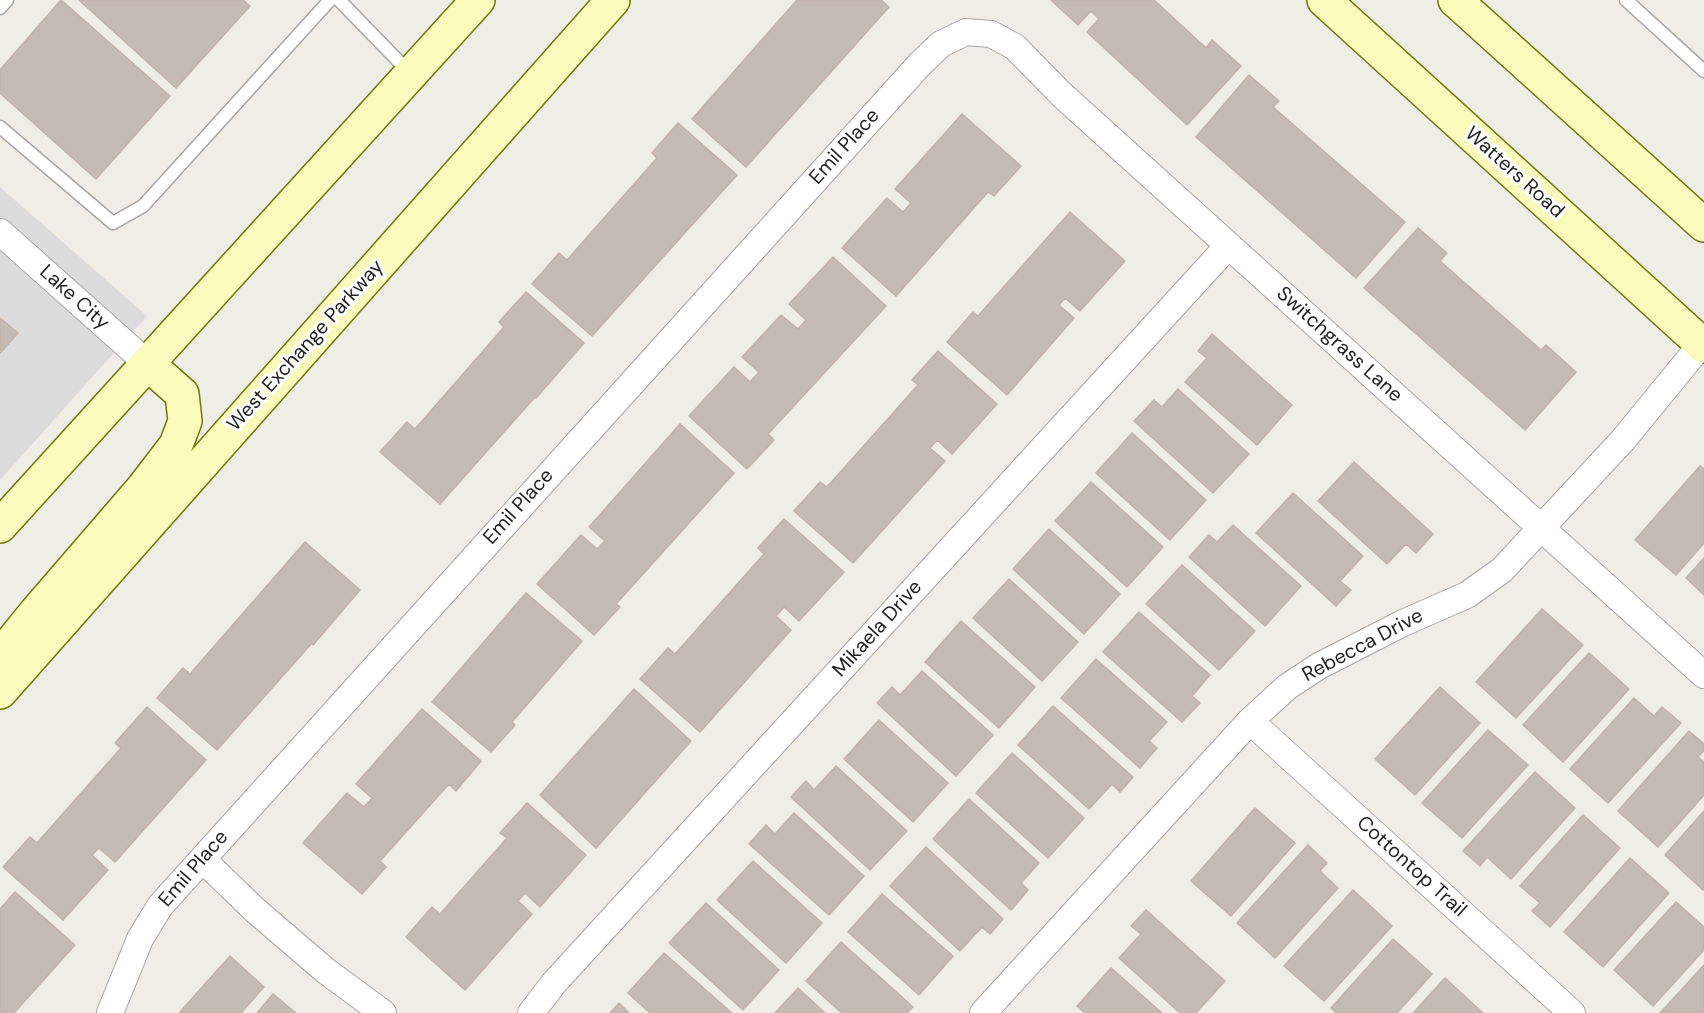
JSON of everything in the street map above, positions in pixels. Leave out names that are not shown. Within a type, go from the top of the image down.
[{"type":"main road","points":[[0,549],[8,517],[478,0]]},
{"type":"main road","name":"West Exchange Parkway","points":[[0,692],[613,0]]},
{"type":"main road","name":"Watters Road","points":[[1324,0],[1704,344]]},
{"type":"main road","points":[[1455,0],[1704,225]]},
{"type":"main road","points":[[0,664],[6,649],[143,488],[176,444],[185,421],[182,394],[148,364]]},
{"type":"street","name":"Switchgrass Lane","points":[[966,32],[991,34],[1015,47],[1062,94],[1228,246],[1704,675]]},
{"type":"street","name":"Emil Place","points":[[110,1013],[140,939],[160,906],[920,64],[941,44],[966,32]]},
{"type":"street","name":"Lake City","points":[[0,232],[148,364]]},
{"type":"street","name":"Mikaela Drive","points":[[531,1013],[554,983],[1228,246]]},
{"type":"street","name":"Rebecca Drive","points":[[983,1013],[1250,721],[1287,687],[1319,666],[1403,623],[1467,595],[1502,570],[1623,440],[1704,344]]},
{"type":"street","name":"Cottontop Trail","points":[[1250,721],[1572,1013]]},
{"type":"street","points":[[203,860],[256,911],[326,971],[383,1013]]},
{"type":"lane","points":[[0,8],[7,0]]},
{"type":"lane","points":[[2,132],[113,223],[143,206],[330,0]]},
{"type":"lane","points":[[339,0],[411,74]]},
{"type":"lane","points":[[1626,0],[1704,71]]},
{"type":"shaded area","points":[[0,187],[147,316],[0,480]]},
{"type":"building","points":[[61,0],[170,96],[96,179],[0,93],[0,70]]},
{"type":"building","points":[[79,0],[243,0],[250,6],[176,88]]},
{"type":"building","points":[[797,0],[881,0],[889,7],[746,167],[692,119]]},
{"type":"building","points":[[1051,0],[1154,0],[1206,48],[1212,40],[1241,66],[1187,125],[1087,32],[1099,19],[1091,11],[1078,25]]},
{"type":"building","points":[[1249,75],[1279,101],[1273,107],[1405,222],[1356,278],[1196,137]]},
{"type":"building","points":[[962,114],[1021,166],[994,196],[988,192],[896,296],[842,248],[887,198],[903,212],[911,203],[895,189]]},
{"type":"building","points":[[678,123],[737,175],[592,336],[532,284],[559,253],[567,260],[657,158],[652,153]]},
{"type":"building","points":[[1070,212],[1125,261],[1080,311],[1065,298],[1059,305],[1074,318],[1007,395],[947,342],[973,312],[978,316]]},
{"type":"building","points":[[1418,228],[1447,253],[1440,261],[1541,350],[1546,345],[1576,372],[1525,430],[1364,288]]},
{"type":"building","points":[[833,257],[886,306],[768,434],[774,440],[747,469],[689,416],[734,367],[750,382],[759,372],[742,357],[781,315],[798,329],[806,320],[789,304]]},
{"type":"building","points":[[526,292],[584,343],[440,504],[380,452],[407,422],[415,429],[504,327],[499,322]]},
{"type":"building","points":[[0,318],[18,333],[0,353]]},
{"type":"building","points":[[1212,334],[1292,405],[1257,445],[1185,382],[1207,358],[1198,351]]},
{"type":"building","points":[[938,351],[997,404],[952,454],[937,440],[930,448],[945,461],[853,563],[794,511],[820,482],[827,487],[918,385],[912,380]]},
{"type":"building","points":[[1178,389],[1249,454],[1213,493],[1134,421],[1154,400],[1162,407]]},
{"type":"building","points":[[680,424],[734,473],[616,604],[620,607],[594,635],[537,584],[581,535],[597,549],[605,541],[589,527]]},
{"type":"building","points":[[1132,433],[1206,500],[1170,540],[1096,473]]},
{"type":"building","points":[[1354,462],[1433,534],[1416,553],[1406,544],[1387,564],[1318,501]]},
{"type":"building","points":[[1700,466],[1704,469],[1704,543],[1676,575],[1635,540]]},
{"type":"building","points":[[1091,482],[1163,547],[1127,587],[1055,521]]},
{"type":"building","points":[[1293,493],[1363,556],[1340,581],[1351,590],[1336,606],[1256,533]]},
{"type":"building","points":[[784,519],[844,572],[799,621],[784,607],[776,616],[791,630],[700,732],[640,679],[668,648],[675,654],[764,554],[758,548]]},
{"type":"building","points":[[1233,525],[1301,586],[1265,626],[1189,557],[1209,535],[1217,542]]},
{"type":"building","points":[[1049,529],[1120,594],[1084,634],[1013,569]]},
{"type":"building","points":[[305,542],[360,590],[217,750],[157,698],[183,668],[190,674]]},
{"type":"building","points":[[1704,558],[1704,595],[1686,578]]},
{"type":"building","points":[[1182,565],[1255,631],[1219,670],[1146,604]]},
{"type":"building","points":[[1009,579],[1078,642],[1042,681],[973,618]]},
{"type":"building","points":[[526,593],[582,641],[512,722],[515,725],[491,752],[432,702]]},
{"type":"building","points":[[1542,609],[1583,645],[1516,718],[1476,682]]},
{"type":"building","points":[[1139,612],[1210,675],[1192,696],[1200,703],[1182,722],[1103,652]]},
{"type":"building","points":[[961,621],[1035,687],[999,728],[925,662]]},
{"type":"building","points":[[1589,653],[1629,689],[1563,762],[1523,725]]},
{"type":"building","points":[[1096,659],[1167,722],[1149,741],[1157,748],[1140,768],[1061,698]]},
{"type":"building","points":[[922,671],[993,735],[956,776],[877,703],[892,687],[900,695]]},
{"type":"building","points":[[1440,687],[1480,723],[1415,795],[1375,759]]},
{"type":"building","points":[[634,689],[691,741],[596,848],[540,795]]},
{"type":"building","points":[[1634,698],[1654,716],[1662,707],[1681,723],[1608,803],[1570,769]]},
{"type":"building","points":[[1053,706],[1133,777],[1120,792],[1112,784],[1089,809],[1018,745]]},
{"type":"building","points":[[147,707],[206,760],[115,862],[99,848],[92,855],[108,870],[63,920],[3,867],[30,837],[37,843],[121,748],[115,743]]},
{"type":"building","points":[[422,709],[481,761],[456,791],[449,784],[380,861],[386,867],[362,894],[303,843],[347,793],[364,807],[372,798],[356,784]]},
{"type":"building","points":[[879,720],[948,783],[913,822],[844,759]]},
{"type":"building","points":[[1488,730],[1528,765],[1462,838],[1422,803]]},
{"type":"building","points":[[1689,731],[1704,744],[1704,750],[1698,757],[1704,762],[1704,795],[1658,847],[1618,811]]},
{"type":"building","points":[[1012,753],[1084,818],[1048,858],[976,793]]},
{"type":"building","points":[[836,766],[907,831],[870,870],[791,797],[806,781],[814,790]]},
{"type":"building","points":[[1535,772],[1575,808],[1511,879],[1487,857],[1480,866],[1463,851]]},
{"type":"building","points":[[969,799],[1039,863],[1021,883],[1028,890],[1011,910],[933,839]]},
{"type":"building","points":[[527,803],[586,855],[540,907],[525,893],[518,901],[532,914],[465,990],[406,937],[432,907],[440,914],[507,838],[500,833]]},
{"type":"building","points":[[1255,808],[1295,843],[1231,916],[1191,881]]},
{"type":"building","points":[[1704,811],[1704,889],[1703,890],[1665,855]]},
{"type":"building","points":[[794,813],[864,876],[829,915],[749,844],[766,825],[775,834]]},
{"type":"building","points":[[1583,815],[1620,848],[1550,927],[1532,911],[1540,903],[1520,886]]},
{"type":"building","points":[[1308,845],[1327,863],[1320,871],[1338,888],[1275,958],[1237,923]]},
{"type":"building","points":[[926,847],[1003,919],[990,934],[982,927],[960,951],[890,886]]},
{"type":"building","points":[[1630,858],[1669,893],[1603,967],[1564,932]]},
{"type":"building","points":[[753,861],[822,923],[786,963],[717,900]]},
{"type":"building","points":[[1353,890],[1392,926],[1324,1001],[1284,966]]},
{"type":"building","points":[[15,892],[75,945],[14,1013],[0,1013],[0,909]]},
{"type":"building","points":[[882,894],[953,956],[919,995],[848,932]]},
{"type":"building","points":[[1676,902],[1704,927],[1704,950],[1653,1006],[1614,970]]},
{"type":"building","points":[[706,903],[779,970],[743,1010],[669,943]]},
{"type":"building","points":[[1146,910],[1225,981],[1196,1013],[1180,1013],[1119,958],[1141,934],[1131,926]]},
{"type":"building","points":[[1393,939],[1432,974],[1397,1013],[1336,1013],[1331,1008]]},
{"type":"building","points":[[841,942],[913,1007],[907,1013],[842,1013],[806,981]]},
{"type":"building","points":[[664,953],[732,1013],[650,1013],[628,993]]},
{"type":"building","points":[[230,956],[264,987],[241,1013],[179,1013]]},
{"type":"building","points":[[1704,965],[1704,1013],[1660,1013]]},
{"type":"building","points":[[1111,968],[1162,1013],[1085,1013],[1077,1006]]},
{"type":"building","points":[[1445,978],[1483,1013],[1413,1013]]},
{"type":"building","points":[[798,988],[825,1013],[775,1013]]},
{"type":"building","points":[[273,994],[296,1013],[257,1013]]},
{"type":"building","points":[[619,1003],[629,1013],[610,1013]]}]
